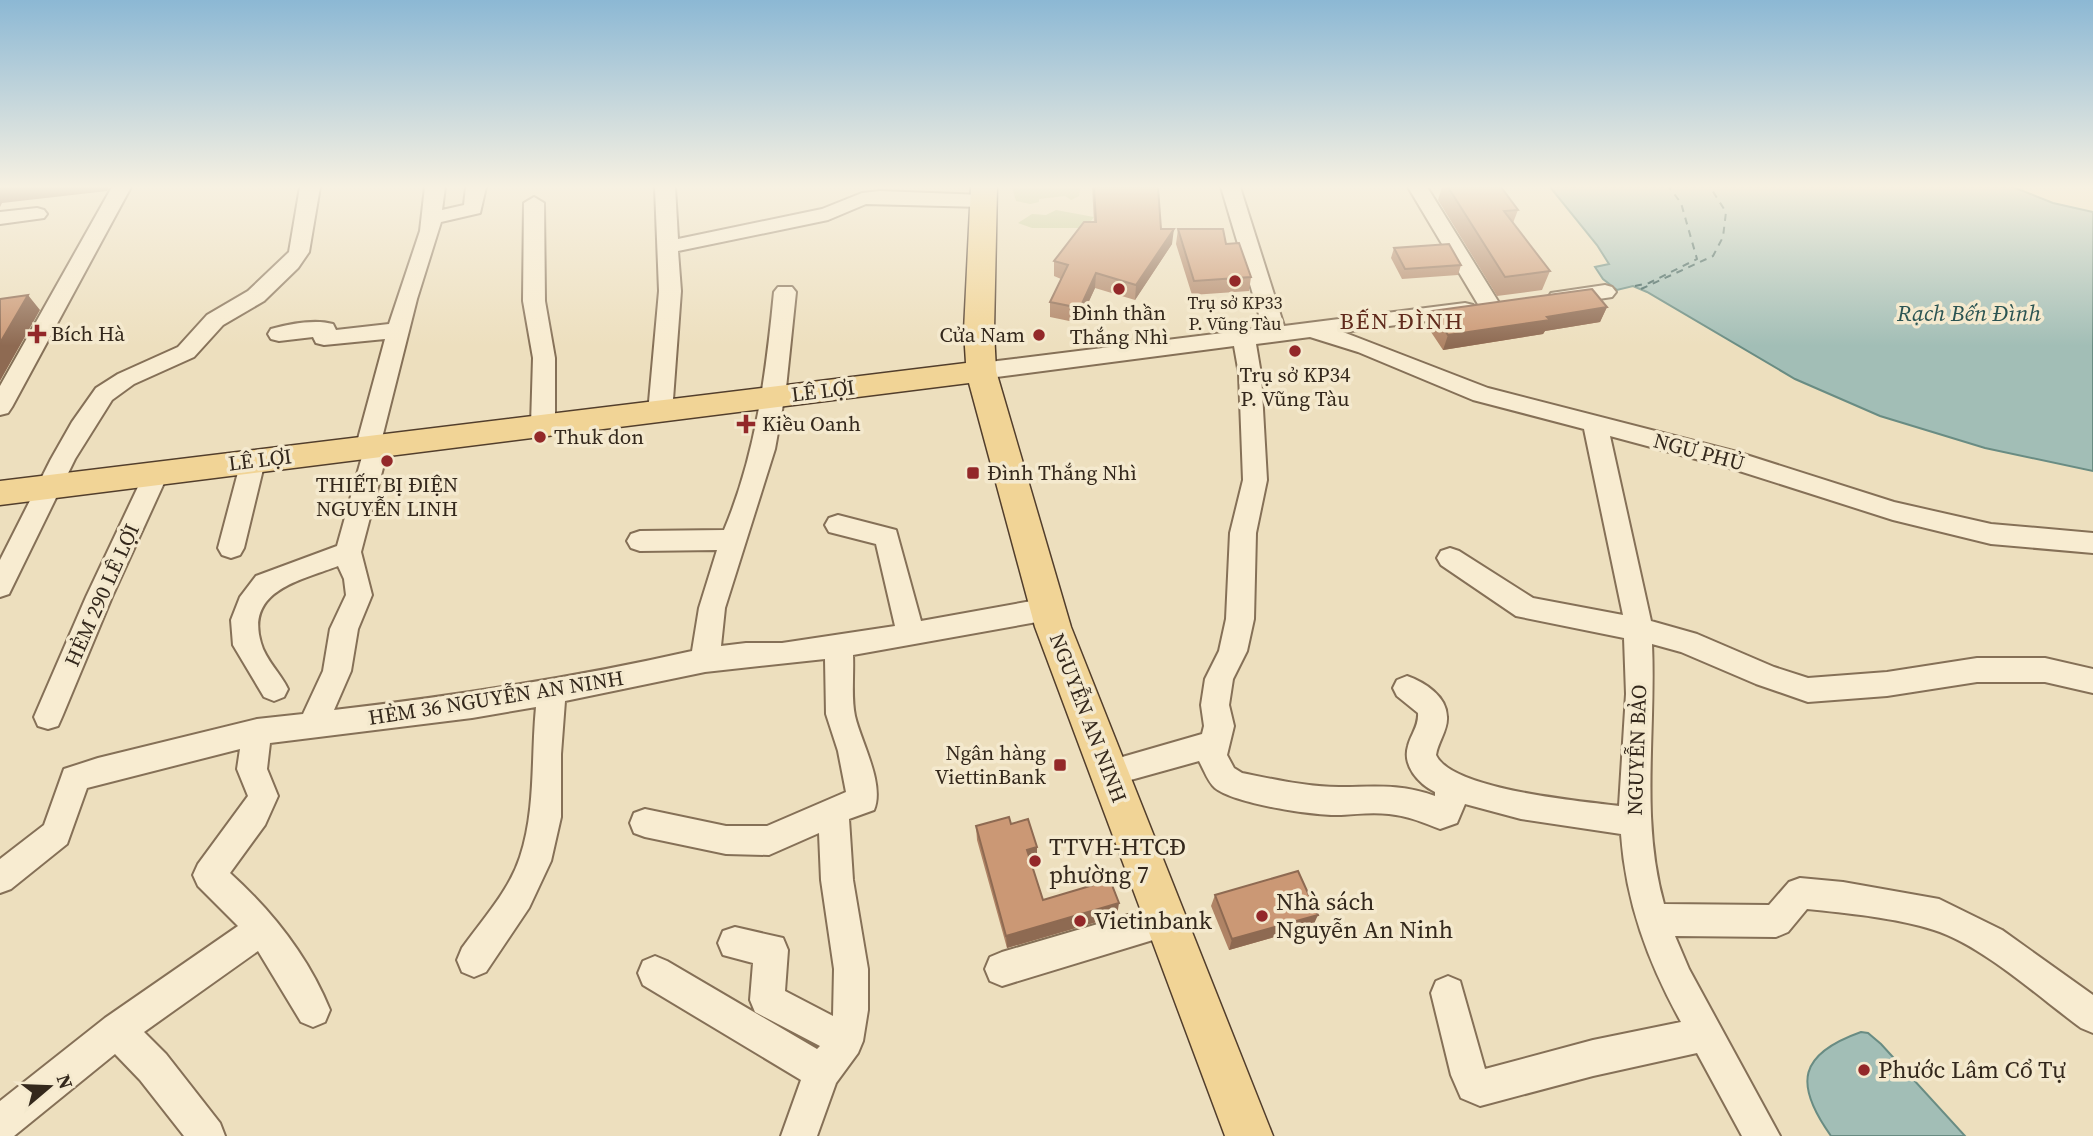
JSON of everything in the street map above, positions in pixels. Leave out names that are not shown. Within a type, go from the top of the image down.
[{"type":"main road","name":"NGUYỄN AN NINH","points":[[982,240],[979,331],[981,371],[1048,609],[1249,1136]]},
{"type":"main road","name":"LÊ LỢI","points":[[0,493],[981,371]]},
{"type":"street","points":[[0,407],[92,240]]},
{"type":"street","points":[[0,587],[80,428],[111,388],[186,352],[215,320],[256,296],[292,264],[299,252],[301,240]]},
{"type":"street","points":[[312,726],[337,671],[344,629],[359,595],[348,552],[398,330],[427,240]]},
{"type":"street","points":[[534,240],[534,301],[544,358],[544,425]]},
{"type":"street","points":[[660,413],[669,305],[668,240]]},
{"type":"street","points":[[668,247],[702,240]]},
{"type":"street","points":[[1247,240],[1276,334]]},
{"type":"street","points":[[1450,240],[1490,306]]},
{"type":"street","points":[[705,660],[712,608],[765,447],[775,397],[785,292]]},
{"type":"street","points":[[1541,300],[1605,292]]},
{"type":"street","name":"LÊ LỢI","points":[[981,371],[1516,303]]},
{"type":"street","points":[[279,334],[326,329],[324,338],[398,330]]},
{"type":"street","name":"NGƯ PHỦ","points":[[1312,330],[1375,351],[1481,394],[1737,461],[1893,511],[1991,534],[2093,543]]},
{"type":"street","points":[[1244,338],[1252,406],[1255,480],[1243,533],[1240,619],[1233,652],[1219,679],[1214,705],[1219,726],[1212,756],[1223,777],[1235,785],[1282,795],[1339,801],[1368,797],[1392,800],[1425,806],[1440,815],[1446,813],[1450,805],[1451,785]]},
{"type":"street","name":"NGUYỄN BẢO","points":[[1594,424],[1630,579],[1637,629],[1640,694],[1633,795],[1640,876],[1652,920],[1677,981],[1762,1136]]},
{"type":"street","points":[[231,548],[253,461]]},
{"type":"street","name":"HẺM 290 LÊ LỢI","points":[[48,717],[99,597],[157,472]]},
{"type":"street","points":[[838,525],[887,537],[911,635]]},
{"type":"street","points":[[640,541],[733,540]]},
{"type":"street","points":[[274,689],[247,645],[245,620],[253,597],[265,583],[348,552]]},
{"type":"street","points":[[1450,558],[1526,608],[1637,629],[1687,642],[1808,690],[1886,684],[1977,670],[2045,670],[2093,681]]},
{"type":"street","name":"HẺM 36 NGUYỄN AN NINH","points":[[0,878],[56,834],[75,778],[257,732],[472,706],[705,660],[839,647],[1048,609]]},
{"type":"street","points":[[645,823],[726,840],[769,841],[863,800],[853,751],[840,714],[839,647]]},
{"type":"street","points":[[1407,688],[1422,696],[1432,709],[1433,720],[1421,756],[1423,763],[1428,770],[1451,785],[1505,803],[1634,822]]},
{"type":"street","points":[[474,960],[518,897],[535,861],[546,817],[546,754],[552,692]]},
{"type":"street","points":[[257,732],[252,769],[263,796],[254,815],[209,875],[263,928],[289,963],[313,1010]]},
{"type":"street","points":[[1109,773],[1213,744]]},
{"type":"street","points":[[799,1136],[822,1072],[846,1041],[851,1010],[852,969],[837,880],[833,811]]},
{"type":"street","points":[[1652,920],[1776,921],[1800,893],[1843,897],[1939,915],[1990,941],[2093,1016]]},
{"type":"street","points":[[1002,969],[1166,920]]},
{"type":"street","points":[[0,1124],[117,1030],[263,928]]},
{"type":"street","points":[[735,943],[771,950],[767,1000],[846,1041]]},
{"type":"street","points":[[655,973],[822,1072]]},
{"type":"street","points":[[1448,993],[1469,1075],[1474,1085],[1480,1088],[1593,1058],[1706,1034]]},
{"type":"street","points":[[117,1030],[162,1078],[207,1136]]},
{"type":"water","name":"Rạch Bến Đình","points":[[1593,240],[2093,240],[2093,471],[1985,448],[1880,416],[1795,379],[1647,292],[1633,286],[1617,290],[1603,279],[1595,267],[1609,264]]},
{"type":"water","points":[[1861,1032],[1868,1033],[1881,1044],[1965,1136],[1831,1136],[1811,1100],[1807,1086],[1808,1072],[1825,1050]]},
{"type":"building","points":[[1070,240],[1167,240],[1136,285],[1096,273],[1080,308],[1050,302],[1068,265],[1054,261]]},
{"type":"building","points":[[1181,240],[1225,240],[1226,244],[1239,243],[1251,277],[1194,281]]},
{"type":"building","points":[[1482,240],[1526,240],[1550,271],[1505,277]]},
{"type":"building","points":[[1449,244],[1461,265],[1405,269],[1394,248]]},
{"type":"building","points":[[1592,289],[1607,307],[1547,317],[1550,320],[1448,335],[1432,311]]},
{"type":"building","points":[[28,295],[0,343],[0,299]]},
{"type":"building","points":[[1009,817],[1011,824],[1028,819],[1037,847],[1027,850],[1043,900],[1110,880],[1119,903],[1006,936],[976,826]]},
{"type":"building","name":"Nhà sách Nguyễn An Ninh","points":[[1298,871],[1318,915],[1232,939],[1215,895]]},
{"type":"ferry route","points":[[1635,286],[1649,283],[1697,259],[1692,240]]},
{"type":"ferry route","points":[[1641,289],[1713,256],[1721,240]]},
{"type":"place","name":"Trụ sở KP33 P. Vũng Tàu","points":[[1235,281]]},
{"type":"place","name":"Đình thần Thắng Nhì","points":[[1119,289]]},
{"type":"place","name":"Bích Hà","points":[[37,334]]},
{"type":"place","name":"Cửa Nam","points":[[1039,335]]},
{"type":"place","name":"Trụ sở KP34 P. Vũng Tàu","points":[[1295,351]]},
{"type":"place","name":"Kiều Oanh","points":[[746,424]]},
{"type":"place","name":"Thuk don","points":[[540,437]]},
{"type":"place","name":"THIẾT BỊ ĐIỆN NGUYỄN LINH","points":[[387,461]]},
{"type":"place","name":"Đình Thắng Nhì","points":[[973,473]]},
{"type":"place","name":"Ngân hàng ViettinBank","points":[[1060,765]]},
{"type":"place","name":"TTVH-HTCĐ phường 7","points":[[1035,861]]},
{"type":"place","name":"Nhà sách Nguyễn An Ninh","points":[[1262,916]]},
{"type":"place","name":"Vietinbank","points":[[1080,921]]},
{"type":"place","name":"Phước Lâm Cổ Tự","points":[[1864,1070]]},
{"type":"district","name":"BẾN ĐÌNH","points":[[1402,321]]}]
